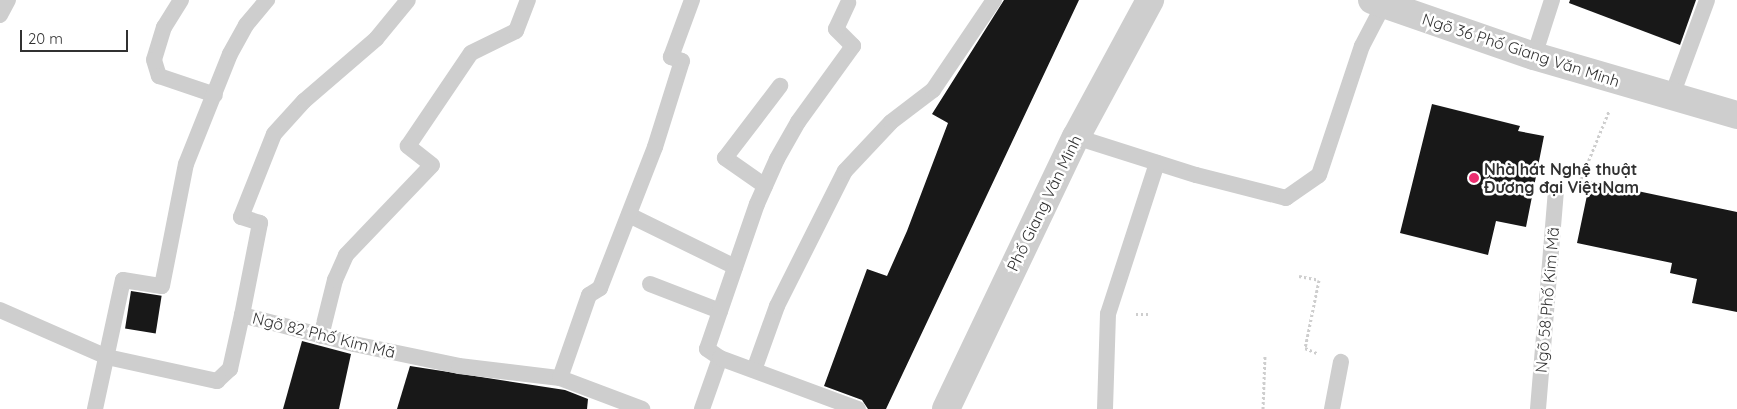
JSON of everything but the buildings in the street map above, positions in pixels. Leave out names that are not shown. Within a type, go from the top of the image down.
[{"type":"street","name":"Phố Giang Văn Minh","points":[[946,409],[1076,137],[1150,0]]},
{"type":"street","name":"Ngõ 36 Phố Giang Văn Minh","points":[[1381,2],[1534,56],[1622,84],[1737,115]]},
{"type":"lane","points":[[0,15],[8,0]]},
{"type":"lane","points":[[182,0],[164,27],[154,60],[159,76],[215,94]]},
{"type":"lane","points":[[95,409],[123,280],[162,286],[186,164],[230,54],[246,25],[267,0]]},
{"type":"lane","points":[[242,315],[260,224],[241,218],[274,134],[304,100],[376,39],[408,0]]},
{"type":"lane","points":[[321,336],[335,280],[346,255],[432,165],[408,146],[471,53],[516,30],[528,0]]},
{"type":"lane","points":[[560,378],[589,295],[600,288],[655,147],[682,61],[671,57],[692,0]]},
{"type":"lane","points":[[754,370],[777,306],[845,171],[891,122],[933,90],[994,0]]},
{"type":"lane","points":[[1534,56],[1552,0]]},
{"type":"lane","points":[[1671,98],[1706,0]]},
{"type":"lane","points":[[1076,137],[1157,163],[1286,198],[1319,174],[1362,46],[1381,2]]},
{"type":"lane","points":[[848,3],[836,29],[853,46],[798,122],[765,186],[707,349],[720,358],[858,409]]},
{"type":"lane","points":[[765,186],[725,158],[780,86]]},
{"type":"lane","points":[[1105,409],[1108,314],[1157,163]]},
{"type":"lane","name":"Ngõ 58 Phố Kim Mã","points":[[1538,409],[1556,192]]},
{"type":"lane","points":[[629,215],[735,267]]},
{"type":"lane","points":[[650,284],[720,311]]},
{"type":"lane","name":"Ngõ 82 Phố Kim Mã","points":[[0,310],[106,357],[217,381],[230,369],[242,315],[321,336],[459,366],[560,378],[642,409]]},
{"type":"lane","points":[[702,409],[720,358]]},
{"type":"lane","points":[[1332,409],[1341,362]]},
{"type":"path","points":[[1580,181],[1622,84]]},
{"type":"path","points":[[1299,276],[1319,280],[1305,348],[1341,362]]},
{"type":"path","points":[[1263,409],[1265,355]]},
{"type":"place","name":"Nhà hát Nghệ thuật Đương đại Việt Nam","points":[[1474,178]]}]
